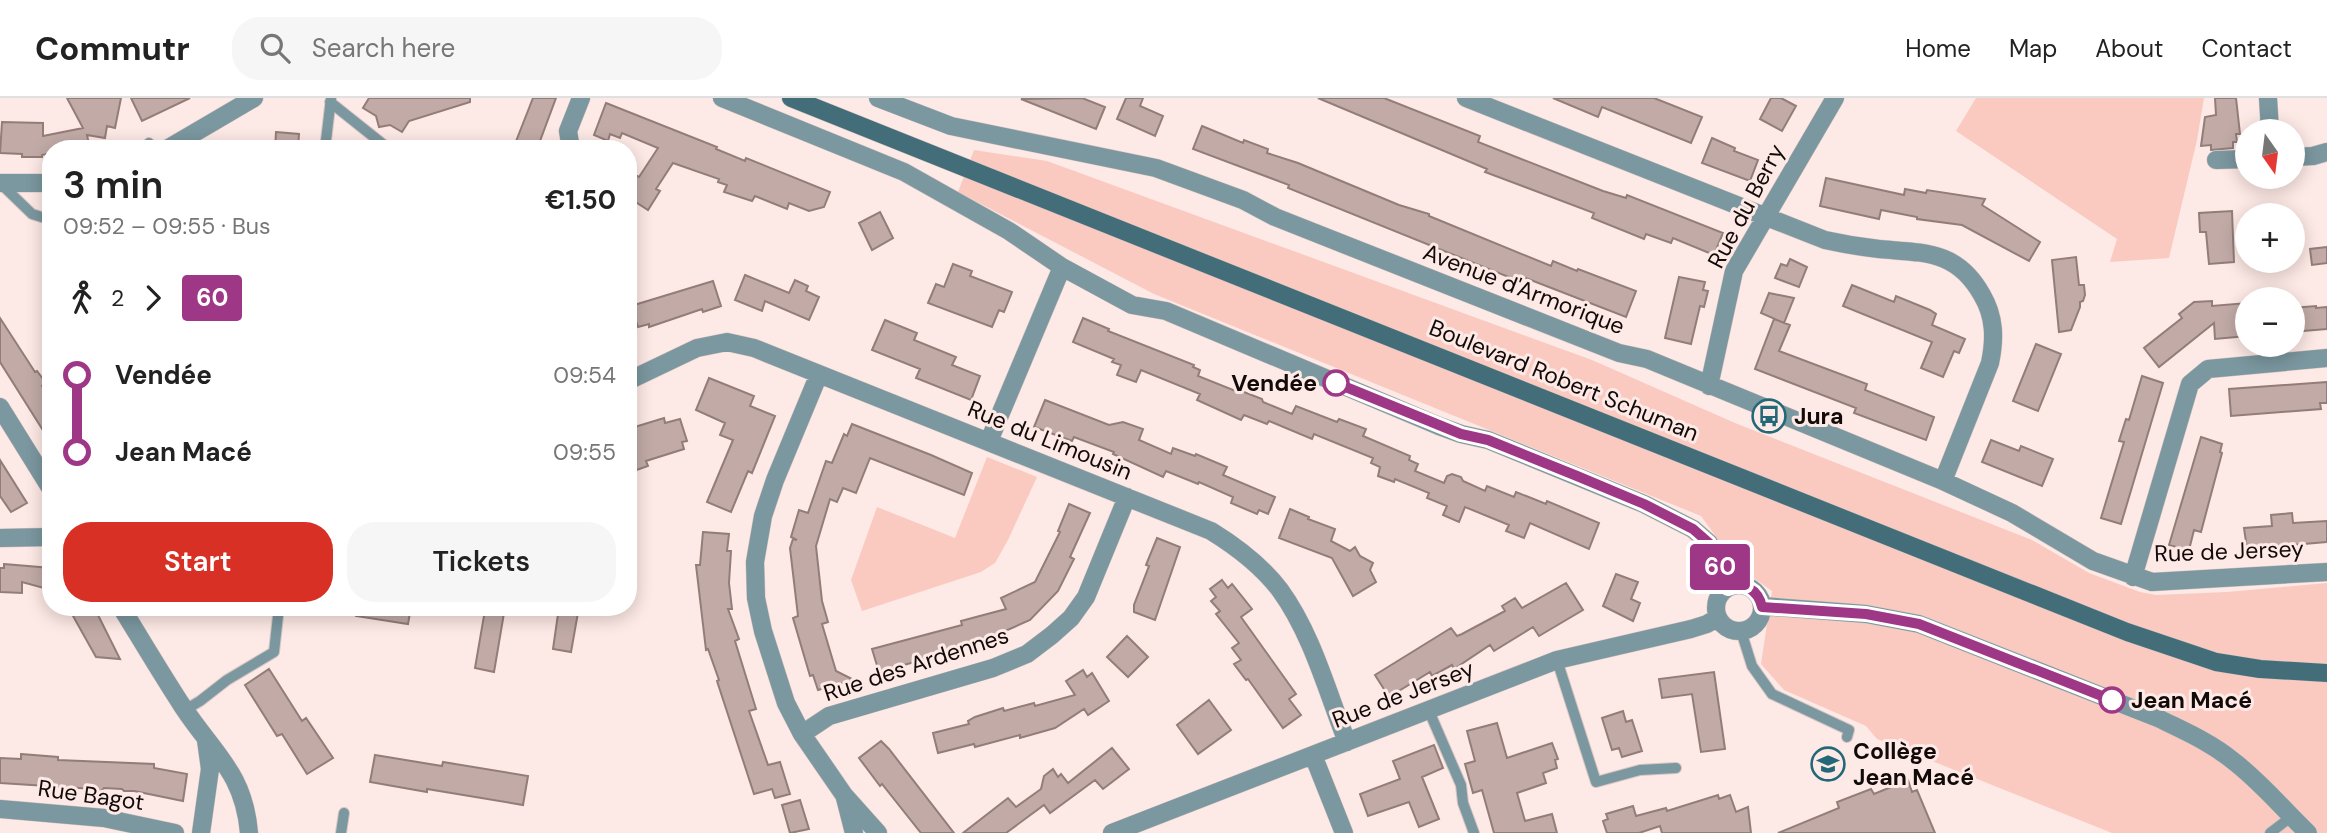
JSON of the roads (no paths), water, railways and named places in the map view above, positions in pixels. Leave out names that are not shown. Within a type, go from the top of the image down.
[{"type":"main road","name":"Boulevard Robert Schuman","points":[[792,98],[2163,645],[2227,664],[2327,673]]},
{"type":"street","points":[[182,140],[254,98]]},
{"type":"street","points":[[570,140],[568,131],[581,98]]},
{"type":"street","points":[[722,98],[904,172],[1009,231],[1062,267],[1132,305],[1166,311],[1316,372],[1342,387],[1461,434],[1488,440],[1644,504],[1693,529],[1709,543],[1728,588]]},
{"type":"street","name":"Avenue d'Armorique","points":[[878,98],[951,126],[1156,168],[1243,200],[1275,217],[1619,354],[1647,359],[1943,481],[2012,513],[2093,561],[2133,577]]},
{"type":"street","name":"Rue du Berry","points":[[1709,386],[1734,271],[1835,98]]},
{"type":"street","points":[[2268,98],[2269,119]]},
{"type":"street","points":[[1469,99],[1825,240],[1850,246],[1916,250],[1954,262],[1974,281],[1987,302],[1993,324],[1994,344],[1990,363],[1943,481]]},
{"type":"street","points":[[2305,156],[2327,152]]},
{"type":"street","points":[[2216,160],[2235,159]]},
{"type":"street","points":[[0,183],[42,183]]},
{"type":"street","points":[[989,441],[1062,267]]},
{"type":"street","name":"Rue du Limousin","points":[[637,377],[697,348],[727,342],[754,348],[1211,531],[1237,547],[1258,565],[1279,590],[1299,622],[1347,742]]},
{"type":"street","points":[[2133,577],[2190,384],[2208,369],[2327,358]]},
{"type":"street","points":[[819,374],[763,516],[755,562],[757,598],[763,631],[786,703],[802,734],[844,795],[878,833]]},
{"type":"street","points":[[0,407],[42,475]]},
{"type":"street","name":"Rue des Ardennes","points":[[802,734],[829,716],[993,668],[1027,654],[1071,618],[1086,597],[1127,497]]},
{"type":"street","points":[[0,538],[42,537]]},
{"type":"street","name":"Rue de Jersey","points":[[2133,577],[2152,582],[2327,572]]},
{"type":"street","points":[[1735,585],[1750,588],[1760,599],[1762,607],[1754,626],[1741,631],[1727,628],[1718,617],[1716,604],[1722,592],[1735,585]]},
{"type":"street","points":[[1762,607],[1866,614],[1919,624],[2058,678],[2196,736],[2239,765],[2308,833]]},
{"type":"street","points":[[127,616],[185,710],[236,780],[244,801],[249,833]]},
{"type":"street","name":"Rue de Jersey","points":[[1111,833],[1558,660],[1691,629],[1718,617]]},
{"type":"street","points":[[201,833],[210,769],[205,735]]},
{"type":"street","points":[[1313,755],[1344,833]]},
{"type":"street","points":[[844,795],[854,833]]},
{"type":"street","name":"Rue Bagot","points":[[0,809],[104,818],[175,833]]},
{"type":"lane","points":[[326,140],[331,100]]},
{"type":"lane","points":[[331,100],[378,140]]},
{"type":"lane","points":[[0,183],[32,214],[42,218]]},
{"type":"lane","points":[[185,710],[227,680],[274,652],[278,616]]},
{"type":"lane","points":[[1741,631],[1752,666],[1772,694],[1849,730],[1847,737]]},
{"type":"lane","points":[[1558,660],[1596,782],[1640,770],[1676,768]]},
{"type":"lane","points":[[1770,706],[1772,694]]},
{"type":"lane","points":[[1429,711],[1461,785],[1463,803],[1475,833]]},
{"type":"lane","points":[[341,833],[344,813]]},
{"type":"lane","points":[[2270,833],[2291,817]]},
{"type":"place","name":"Vendée","points":[[1336,383]]},
{"type":"place","name":"Jura","points":[[1769,416]]},
{"type":"place","name":"Jean Macé","points":[[2112,700]]},
{"type":"place","name":"Collège Jean Macé","points":[[1828,764]]}]
